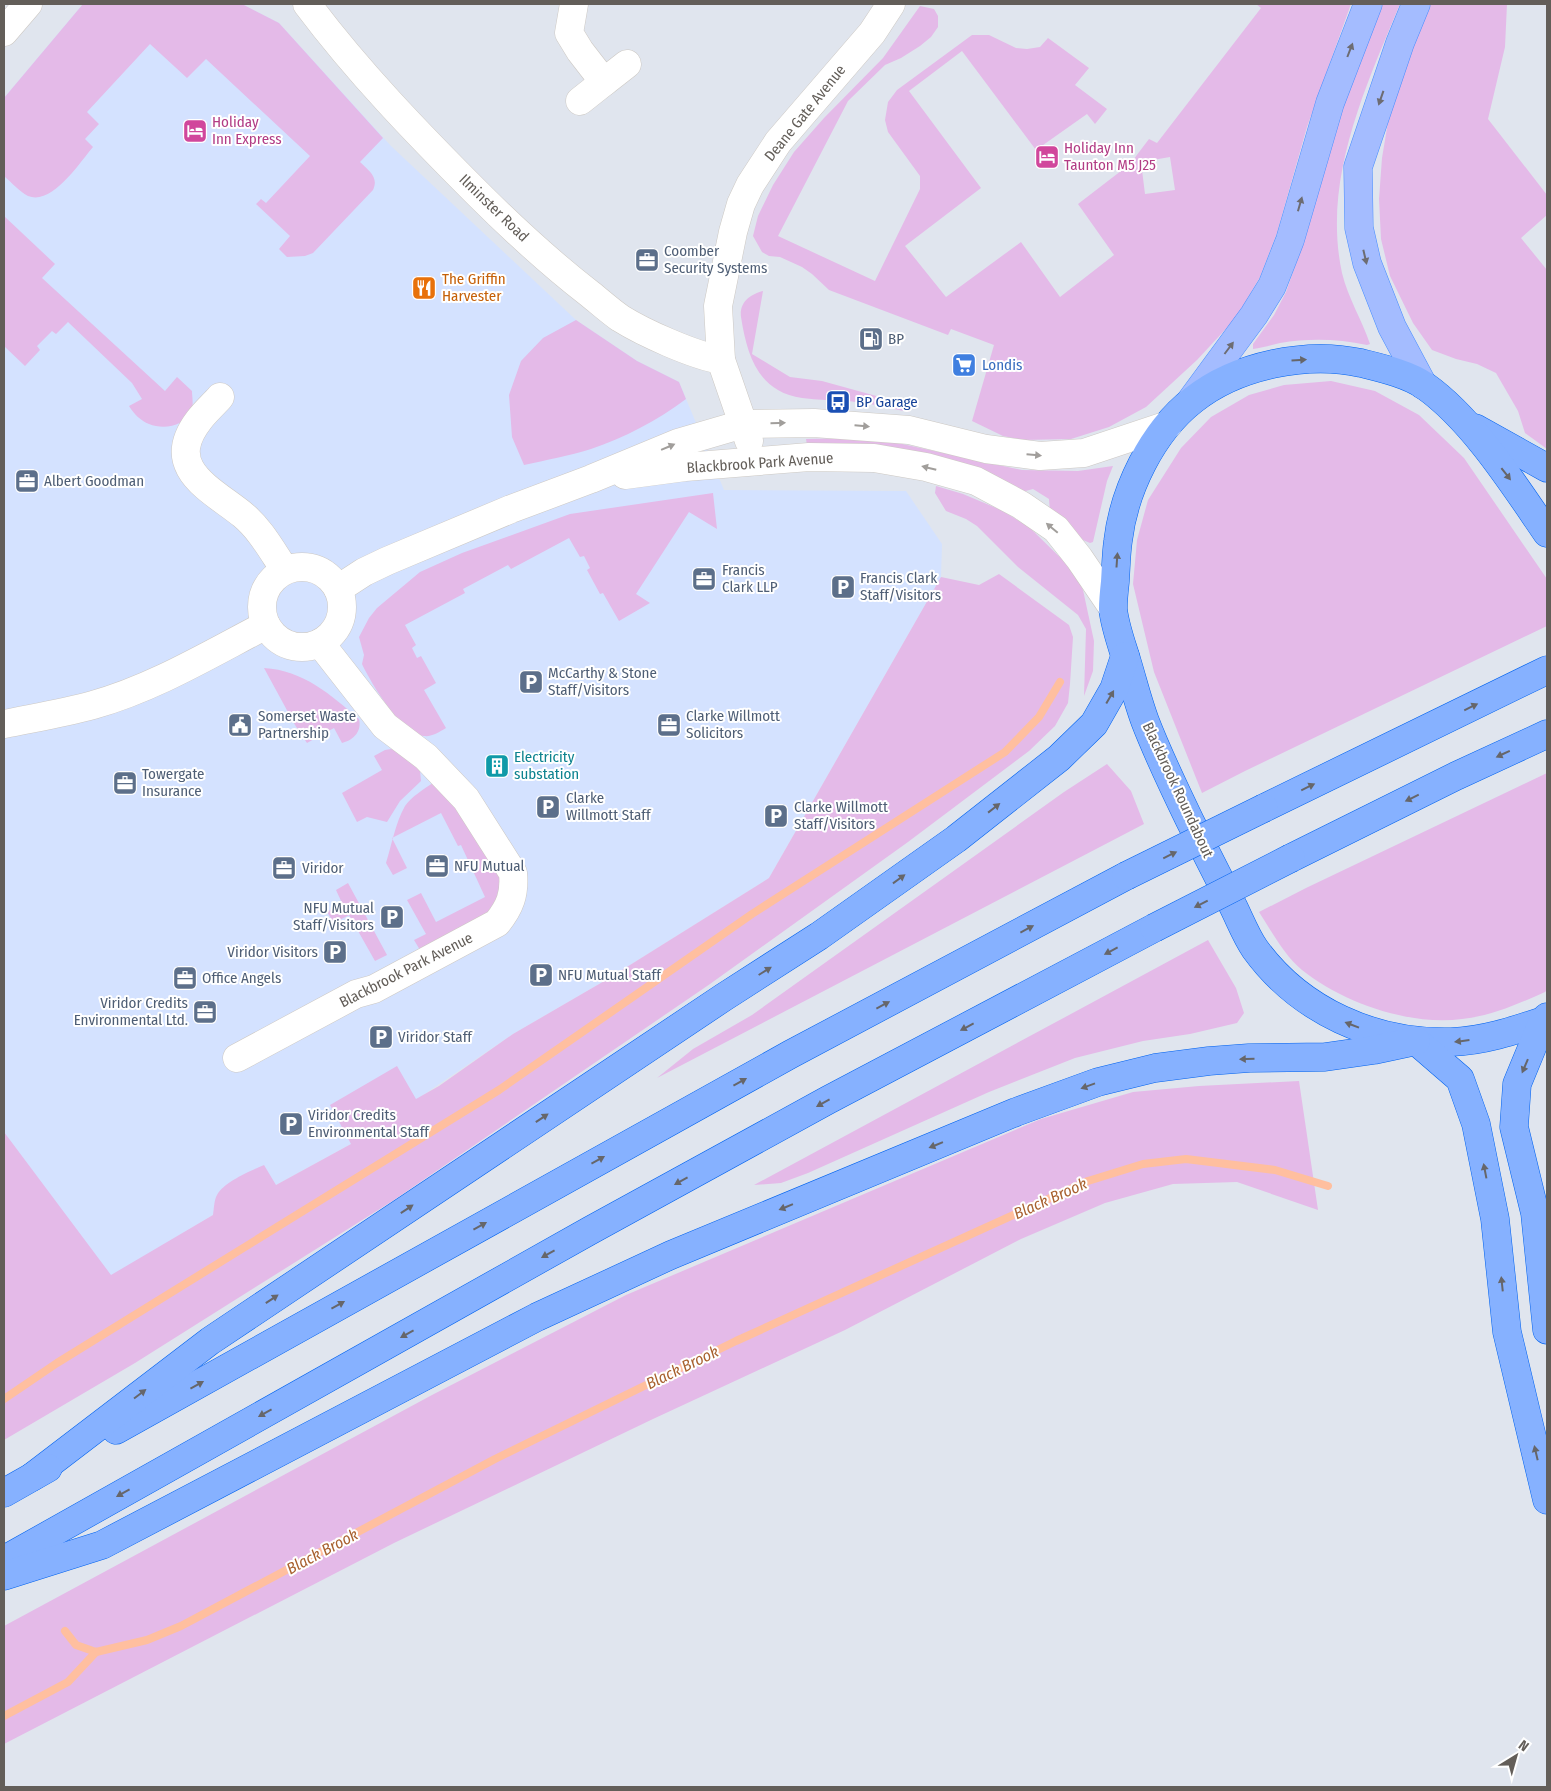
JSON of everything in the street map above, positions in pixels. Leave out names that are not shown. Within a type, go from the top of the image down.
[{"type":"highway","name":"Blackbrook Roundabout","points":[[1545,1019],[1512,1032],[1487,1038],[1453,1042],[1416,1042],[1369,1032],[1340,1020],[1310,1002],[1278,976],[1254,947],[1169,779],[1144,719],[1113,608],[1118,539],[1127,497],[1143,459],[1168,425],[1190,402],[1211,386],[1253,369],[1291,361],[1341,359],[1385,369],[1424,385],[1465,422],[1518,490],[1547,533]]},
{"type":"highway","points":[[1465,422],[1547,468]]},
{"type":"highway","points":[[32,1477],[210,1341],[716,1002],[819,936],[956,839],[1059,758],[1094,724],[1114,689],[1126,656]]},
{"type":"highway","points":[[4,1493],[791,1054],[1126,876],[1544,671]]},
{"type":"highway","points":[[4,1560],[600,1225],[828,1100],[1291,858],[1456,776],[1547,734]]},
{"type":"highway","points":[[1545,1019],[1517,1084],[1514,1126],[1535,1213],[1547,1328]]},
{"type":"highway","points":[[4,1576],[102,1545],[537,1317],[670,1255],[1016,1112],[1098,1082],[1155,1068],[1241,1059],[1325,1057],[1416,1042],[1460,1079],[1476,1124],[1495,1219],[1507,1332],[1547,1500]]},
{"type":"main road","points":[[1190,402],[1254,315],[1272,286],[1290,240],[1330,103],[1368,4]]},
{"type":"main road","points":[[1416,4],[1397,52],[1358,167],[1359,228],[1367,263],[1392,327],[1424,385]]},
{"type":"street","points":[[4,32],[28,4]]},
{"type":"street","name":"Ilminster Road","points":[[307,4],[409,124],[515,230],[576,283],[620,318],[706,358],[721,360]]},
{"type":"street","points":[[574,4],[569,33],[580,51],[604,82]]},
{"type":"street","name":"Deane Gate Avenue","points":[[756,462],[721,360],[718,306],[733,232],[750,185],[778,142],[872,33],[891,4]]},
{"type":"street","points":[[580,101],[627,64]]},
{"type":"street","points":[[220,398],[199,420],[190,434],[186,448],[186,464],[196,479],[258,529],[285,570]]},
{"type":"street","name":"Blackbrook Park Avenue","points":[[338,590],[364,572],[387,561],[511,509],[591,479],[678,443],[743,424],[814,423],[909,430],[986,449],[1040,456],[1084,453],[1168,425]]},
{"type":"street","name":"Blackbrook Park Avenue","points":[[591,479],[685,467],[808,457],[874,458],[926,467],[976,481],[1021,505],[1056,529],[1079,558],[1113,608]]},
{"type":"street","points":[[297,567],[321,572],[331,579],[338,590],[342,604],[340,620],[333,633],[320,643],[296,647],[284,643],[273,635],[266,625],[262,610],[264,594],[272,580],[285,570],[297,567]]},
{"type":"street","points":[[4,724],[93,705],[130,692],[166,676],[266,625]]},
{"type":"street","name":"Blackbrook Park Avenue","points":[[237,1058],[356,994],[374,989],[497,923],[507,912],[512,898],[513,873],[466,799],[426,757],[385,726],[320,643]]},
{"type":"shaded area","points":[[83,4],[242,4],[279,23],[391,146],[576,320],[637,361],[679,382],[724,490],[906,491],[942,544],[941,577],[769,878],[606,980],[513,1034],[351,1144],[276,1185],[213,1215],[4,1340],[4,98]]},
{"type":"shaded area","points":[[83,4],[242,4],[279,23],[383,138],[360,162],[370,171],[374,178],[375,185],[373,190],[313,253],[305,256],[287,257],[279,249],[290,236],[256,204],[261,199],[266,203],[310,156],[206,59],[187,78],[150,44],[87,112],[99,124],[85,139],[93,147],[73,172],[56,189],[46,195],[28,196],[4,176],[4,98]]},
{"type":"shaded area","points":[[1256,4],[1351,4],[1307,127],[1277,233],[1260,277],[1236,318],[1197,360],[1146,407],[1109,427],[1071,439],[1023,440],[1003,436],[972,421],[994,345],[951,329],[948,335],[829,290],[802,267],[780,257],[769,256],[762,252],[753,236],[758,216],[773,185],[794,152],[824,118],[883,58],[920,6],[934,9],[938,16],[938,27],[931,37],[920,46],[885,65],[848,101],[778,236],[875,281],[920,189],[920,176],[888,132],[885,120],[888,102],[897,90],[972,35],[989,35],[1016,48],[1027,49],[1040,47],[1048,38],[1089,68],[1075,85],[1107,109],[1095,124],[1087,114],[1036,150],[962,51],[909,91],[981,188],[905,246],[946,297],[1021,242],[1060,297],[1114,255],[1078,204],[1130,164],[1149,139],[1157,143],[1261,8]],"holes":[[[1170,157],[1175,190],[1145,194],[1141,162]]]},
{"type":"shaded area","points":[[1379,4],[1400,4],[1373,68],[1350,135],[1342,169],[1337,238],[1342,273],[1370,344],[1335,340],[1313,340],[1291,341],[1253,349],[1253,344],[1274,315],[1286,292],[1300,252],[1345,95]]},
{"type":"shaded area","points":[[1430,4],[1507,4],[1505,47],[1488,119],[1547,195],[1547,215],[1521,238],[1547,270],[1547,449],[1525,433],[1518,411],[1496,373],[1477,364],[1432,350],[1413,323],[1390,276],[1381,239],[1379,199],[1382,158],[1390,110],[1411,46]]},
{"type":"shaded area","points":[[4,216],[55,264],[42,278],[165,391],[177,377],[192,391],[192,409],[184,420],[173,425],[161,427],[140,419],[129,406],[142,399],[132,383],[68,322],[56,334],[52,331],[37,346],[40,350],[25,366],[4,346]]},
{"type":"shaded area","points":[[763,291],[752,354],[790,377],[822,381],[909,405],[909,412],[856,402],[802,398],[787,394],[765,380],[751,358],[741,317],[744,303],[754,294]]},
{"type":"shaded area","points":[[576,320],[637,361],[679,382],[686,399],[652,421],[616,440],[566,456],[524,465],[512,437],[509,395],[521,361],[543,338]]},
{"type":"shaded area","points":[[1331,381],[1375,391],[1419,415],[1464,458],[1547,579],[1547,626],[1202,793],[1154,672],[1133,584],[1137,540],[1148,500],[1181,448],[1211,417],[1249,395],[1284,385]]},
{"type":"shaded area","points":[[855,438],[893,442],[1022,470],[1078,471],[1113,466],[1107,481],[1093,542],[1090,543],[1083,540],[1050,512],[1049,499],[1033,489],[1018,493],[807,445],[806,439]]},
{"type":"shaded area","points":[[936,486],[963,494],[1001,510],[1029,527],[1073,570],[1083,590],[1094,641],[1093,671],[1084,696],[1086,629],[1078,615],[1018,567],[977,526],[966,519],[946,511],[935,493]]},
{"type":"shaded area","points":[[713,493],[717,529],[689,512],[636,594],[650,603],[619,621],[603,593],[600,594],[587,570],[590,568],[584,556],[580,557],[569,538],[511,569],[508,565],[463,589],[465,593],[405,625],[416,645],[412,648],[417,658],[421,656],[436,683],[424,690],[446,728],[435,734],[424,736],[406,727],[388,707],[362,664],[364,655],[359,637],[369,618],[377,608],[420,572],[462,553],[570,514]]},
{"type":"shaded area","points":[[999,574],[1069,625],[1073,637],[1068,703],[1055,726],[1029,751],[908,842],[710,984],[394,1200],[135,1363],[4,1440],[4,1132],[111,1275],[213,1215],[215,1202],[220,1190],[238,1177],[264,1165],[276,1185],[351,1144],[330,1105],[397,1066],[416,1099],[439,1086],[513,1034],[606,980],[769,878],[941,577],[979,585]]},
{"type":"shaded area","points":[[264,668],[291,673],[316,685],[359,719],[360,723],[356,734],[350,740],[342,743],[334,728],[307,743]]},
{"type":"shaded area","points":[[391,749],[397,751],[420,770],[421,781],[400,801],[387,822],[367,817],[357,822],[342,793],[382,770],[374,756]]},
{"type":"shaded area","points":[[1107,764],[1131,791],[1144,824],[657,1078],[693,1049],[752,1015],[1064,792]]},
{"type":"shaded area","points":[[1547,773],[1547,990],[1545,992],[1494,1012],[1462,1019],[1421,1019],[1399,1015],[1357,1002],[1337,993],[1302,970],[1284,950],[1259,912],[1306,888]]},
{"type":"shaded area","points":[[433,783],[456,807],[497,871],[501,890],[492,910],[420,950],[414,940],[426,934],[407,900],[421,893],[436,922],[485,897],[461,845],[458,846],[441,813],[393,837],[405,806],[414,796]]},
{"type":"shaded area","points":[[393,839],[407,868],[393,875],[386,863]]},
{"type":"shaded area","points":[[348,883],[387,955],[375,961],[349,915],[334,923],[327,912],[342,903],[336,890]]},
{"type":"shaded area","points":[[1208,940],[1236,988],[1244,1013],[1237,1023],[1190,1034],[1143,1041],[1075,1058],[989,1092],[808,1173],[781,1183],[754,1185]]},
{"type":"shaded area","points":[[1299,1081],[1318,1210],[1237,1182],[1173,1184],[1105,1203],[1021,1239],[845,1330],[653,1419],[394,1543],[4,1744],[4,1626],[432,1395],[626,1295],[1041,1119],[1133,1092],[1199,1086]]},
{"type":"waterway","points":[[4,1399],[57,1363],[499,1090],[752,914],[1005,752],[1039,717],[1060,682]]},
{"type":"waterway","name":"Black Brook","points":[[65,1631],[76,1645],[96,1652],[147,1640],[181,1626],[495,1459],[736,1341],[1088,1181],[1143,1164],[1186,1159],[1275,1170],[1328,1186]]},
{"type":"waterway","points":[[4,1716],[68,1682],[96,1652]]},
{"type":"place","name":"Holiday Inn Express","points":[[195,131]]},
{"type":"place","name":"Holiday Inn Taunton M5 J25","points":[[1047,157]]},
{"type":"place","name":"Coomber Security Systems","points":[[647,260]]},
{"type":"place","name":"The Griffin Harvester","points":[[424,288]]},
{"type":"place","name":"BP","points":[[871,339]]},
{"type":"place","name":"Londis","points":[[964,365]]},
{"type":"place","name":"BP Garage","points":[[838,402]]},
{"type":"place","name":"Albert Goodman","points":[[27,481]]},
{"type":"place","name":"Francis Clark LLP","points":[[704,579]]},
{"type":"place","name":"Francis Clark Staff/Visitors","points":[[843,587]]},
{"type":"place","name":"McCarthy & Stone Staff/Visitors","points":[[531,682]]},
{"type":"place","name":"Somerset Waste Partnership","points":[[240,725]]},
{"type":"place","name":"Clarke Willmott Solicitors","points":[[669,725]]},
{"type":"place","name":"Electricity substation","points":[[497,766]]},
{"type":"place","name":"Towergate Insurance","points":[[125,783]]},
{"type":"place","name":"Clarke Willmott Staff","points":[[548,807]]},
{"type":"place","name":"Clarke Willmott Staff/Visitors","points":[[776,816]]},
{"type":"place","name":"NFU Mutual","points":[[437,866]]},
{"type":"place","name":"Viridor","points":[[284,868]]},
{"type":"place","name":"NFU Mutual Staff/Visitors","points":[[392,917]]},
{"type":"place","name":"Viridor Visitors","points":[[335,952]]},
{"type":"place","name":"NFU Mutual Staff","points":[[541,975]]},
{"type":"place","name":"Office Angels","points":[[185,978]]},
{"type":"place","name":"Viridor Credits Environmental Ltd.","points":[[205,1012]]},
{"type":"place","name":"Viridor Staff","points":[[381,1037]]},
{"type":"place","name":"Viridor Credits Environmental Staff","points":[[291,1124]]}]
